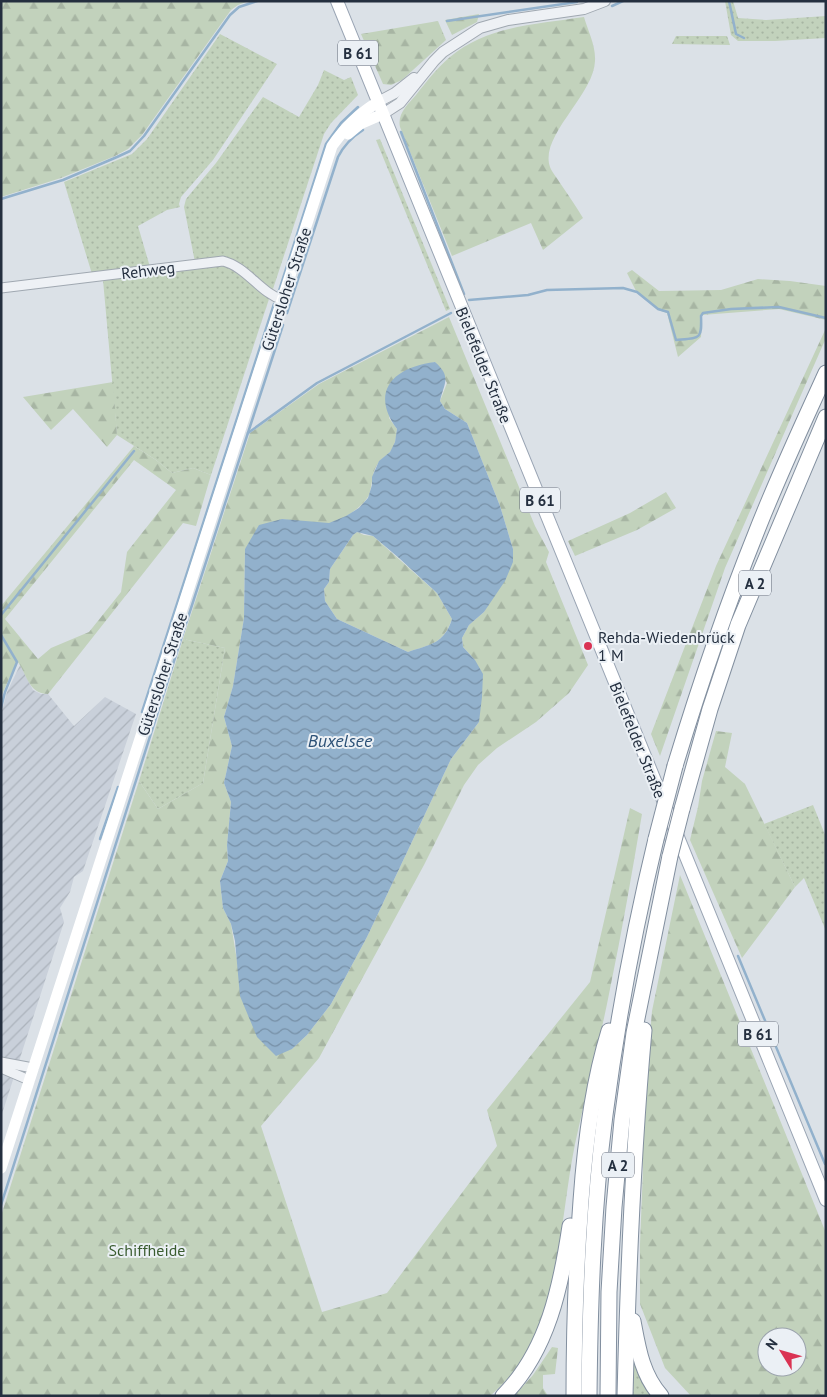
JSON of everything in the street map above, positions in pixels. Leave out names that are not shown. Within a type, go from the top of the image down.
[{"type":"highway","name":"A 2","points":[[590,1396],[591,1289],[596,1205],[605,1116],[628,968],[639,911],[675,766],[693,706],[739,576],[826,373]]},
{"type":"highway","name":"A 2","points":[[608,1396],[609,1292],[622,1120],[633,1043],[652,937],[670,856],[710,709],[738,625],[826,417]]},
{"type":"highway","points":[[625,1396],[628,1264],[638,1093],[652,937]]},
{"type":"highway","points":[[574,1396],[576,1261],[585,1151],[593,1096],[606,1040],[628,968]]},
{"type":"highway","points":[[503,1396],[525,1369],[539,1344],[553,1308],[565,1258],[576,1181],[585,1151]]},
{"type":"highway","points":[[628,1264],[631,1311],[639,1353],[645,1372],[661,1396]]},
{"type":"main road","name":"Bielefelder Straße","points":[[337,1],[820,1172],[826,1200]]},
{"type":"main road","name":"Gütersloher Straße","points":[[1,1168],[332,146],[342,130],[355,118],[380,108]]},
{"type":"street","points":[[380,108],[453,44],[480,28],[508,20],[584,9],[606,1]]},
{"type":"street","name":"Rehweg","points":[[1,288],[223,261],[236,266],[273,297],[283,300]]},
{"type":"street","points":[[1,1062],[33,1068]]},
{"type":"street","points":[[1,1068],[29,1080]]},
{"type":"shaded area","points":[[20,665],[33,690],[41,694],[48,694],[74,726],[105,697],[136,714],[83,871],[74,877],[70,892],[60,908],[64,922],[1,1117],[1,714],[7,692]]},
{"type":"green space","points":[[1,1],[249,1],[231,10],[142,135],[128,149],[61,178],[1,197]]},
{"type":"green space","points":[[725,1],[733,1],[738,18],[766,20],[826,16],[826,38],[738,41],[731,35]]},
{"type":"green space","points":[[479,14],[477,22],[452,35],[445,20]]},
{"type":"green space","points":[[584,17],[594,50],[595,61],[592,74],[586,88],[552,142],[549,155],[551,169],[583,218],[543,250],[531,223],[452,256],[400,127],[399,122],[402,114],[436,70],[464,47],[480,39],[513,28]]},
{"type":"green space","points":[[438,21],[446,40],[402,80],[391,85],[383,84],[361,34]]},
{"type":"green space","points":[[220,34],[277,64],[213,160],[181,197],[180,207],[167,210],[138,226],[150,267],[92,274],[64,182],[132,154],[147,139]]},
{"type":"green space","points":[[676,36],[727,36],[730,45],[672,44]]},
{"type":"green space","points":[[324,70],[344,80],[351,77],[358,95],[331,123],[324,134],[272,292],[238,264],[195,262],[184,207],[186,199],[216,163],[263,97],[299,117],[318,85]]},
{"type":"green space","points":[[380,139],[450,309],[446,311],[376,140]]},
{"type":"green space","points":[[223,266],[234,269],[269,299],[211,475],[193,468],[172,473],[156,460],[117,435],[103,280]]},
{"type":"green space","points":[[632,270],[659,291],[721,290],[758,279],[826,286],[826,320],[779,309],[702,315],[701,337],[678,357],[667,313],[658,310],[637,293],[627,273]]},
{"type":"green space","name":"Schiffheide","points":[[449,317],[535,526],[549,552],[546,562],[588,665],[569,693],[536,722],[497,748],[478,765],[464,785],[424,865],[319,1058],[261,1126],[322,1312],[387,1293],[497,1146],[487,1110],[590,982],[630,808],[642,814],[606,1008],[575,1144],[560,1243],[550,1292],[529,1347],[509,1377],[490,1396],[1,1396],[1,1216],[139,781],[158,809],[203,783],[225,648],[183,639],[250,433],[319,384]],"holes":[[[435,362],[447,383],[440,401],[445,409],[467,423],[500,506],[513,549],[484,612],[469,625],[462,638],[463,647],[475,660],[479,722],[451,759],[367,937],[331,1004],[307,1035],[292,1049],[238,967],[231,924],[223,908],[220,881],[228,861],[227,845],[231,802],[224,783],[232,746],[224,717],[233,686],[244,618],[245,549],[282,519],[311,523],[329,523],[346,517],[357,508],[369,495],[376,466],[394,446],[397,429],[389,418],[410,369]]]},
{"type":"green space","points":[[826,328],[826,338],[725,568],[660,756],[651,734],[716,566]]},
{"type":"green space","points":[[113,382],[117,435],[107,447],[73,409],[51,430],[23,397]]},
{"type":"green space","points":[[134,446],[172,473],[193,468],[211,475],[196,526],[183,523],[48,694],[36,691],[32,687],[17,661],[1,697],[1,606]],"holes":[[[134,460],[176,490],[127,552],[121,592],[89,632],[51,648],[38,659],[5,619]]]},
{"type":"green space","points":[[666,492],[676,508],[637,530],[575,556],[568,541],[630,513]]},
{"type":"green space","points":[[357,532],[373,536],[437,593],[452,619],[445,634],[436,642],[408,652],[337,619],[325,601],[324,589],[329,582],[330,569]]},
{"type":"green space","points":[[183,639],[225,648],[203,783],[158,809],[139,781]]},
{"type":"green space","points":[[716,731],[732,733],[725,767],[745,784],[795,887],[742,958],[690,840],[702,781]]},
{"type":"green space","points":[[813,805],[826,837],[826,931],[804,878],[795,887],[764,824]]},
{"type":"green space","points":[[680,875],[826,1233],[826,1396],[691,1396],[665,1368],[640,1304],[643,1169],[641,1140],[652,1011]]},
{"type":"green space","points":[[552,1347],[558,1348],[555,1374],[543,1375],[543,1388],[548,1396],[514,1396],[533,1375]]},
{"type":"green space","points":[[633,1347],[656,1396],[632,1396]]},
{"type":"water","name":"Buxelsee","points":[[435,362],[444,372],[445,385],[440,401],[445,409],[467,423],[500,506],[513,549],[513,562],[505,581],[484,612],[469,625],[462,638],[463,647],[475,660],[483,674],[479,722],[451,759],[367,937],[331,1004],[307,1035],[292,1049],[276,1056],[257,1037],[240,996],[235,941],[231,924],[223,908],[220,881],[228,861],[227,845],[231,802],[224,783],[232,746],[224,717],[233,686],[244,618],[245,549],[259,525],[282,519],[329,523],[359,508],[368,498],[372,477],[379,461],[390,452],[395,442],[397,429],[385,403],[386,392],[390,383],[398,375],[420,365]],"holes":[[[357,532],[373,536],[437,593],[452,619],[445,634],[436,642],[408,652],[337,619],[325,601],[324,589],[329,582],[330,569],[353,535]]]},
{"type":"waterway","points":[[1,199],[63,180],[130,151],[144,136],[230,15],[239,7],[257,1]]},
{"type":"waterway","points":[[612,6],[623,1]]},
{"type":"waterway","points":[[729,1],[736,34],[744,38]]},
{"type":"waterway","points":[[447,21],[577,2]]},
{"type":"waterway","points":[[278,294],[326,144],[341,123],[358,107]]},
{"type":"waterway","points":[[287,313],[338,157],[355,135],[363,130]]},
{"type":"waterway","points":[[401,132],[464,294]]},
{"type":"waterway","points":[[469,300],[528,295],[547,290],[623,288],[637,292],[658,309],[668,312],[676,340],[690,339],[698,336],[701,330],[701,316],[703,313],[731,309],[779,307],[826,318]]},
{"type":"waterway","points":[[142,712],[274,304]]},
{"type":"waterway","points":[[248,433],[317,383],[451,313]]},
{"type":"waterway","points":[[1,1205],[283,325]]},
{"type":"waterway","points":[[1,615],[134,451]]},
{"type":"waterway","points":[[1,635],[17,662],[1,708]]},
{"type":"waterway","points":[[100,839],[118,787]]},
{"type":"waterway","points":[[738,956],[825,1164]]},
{"type":"place","name":"Rehda-Wiedenbrück 1 M","points":[[588,646]]}]
